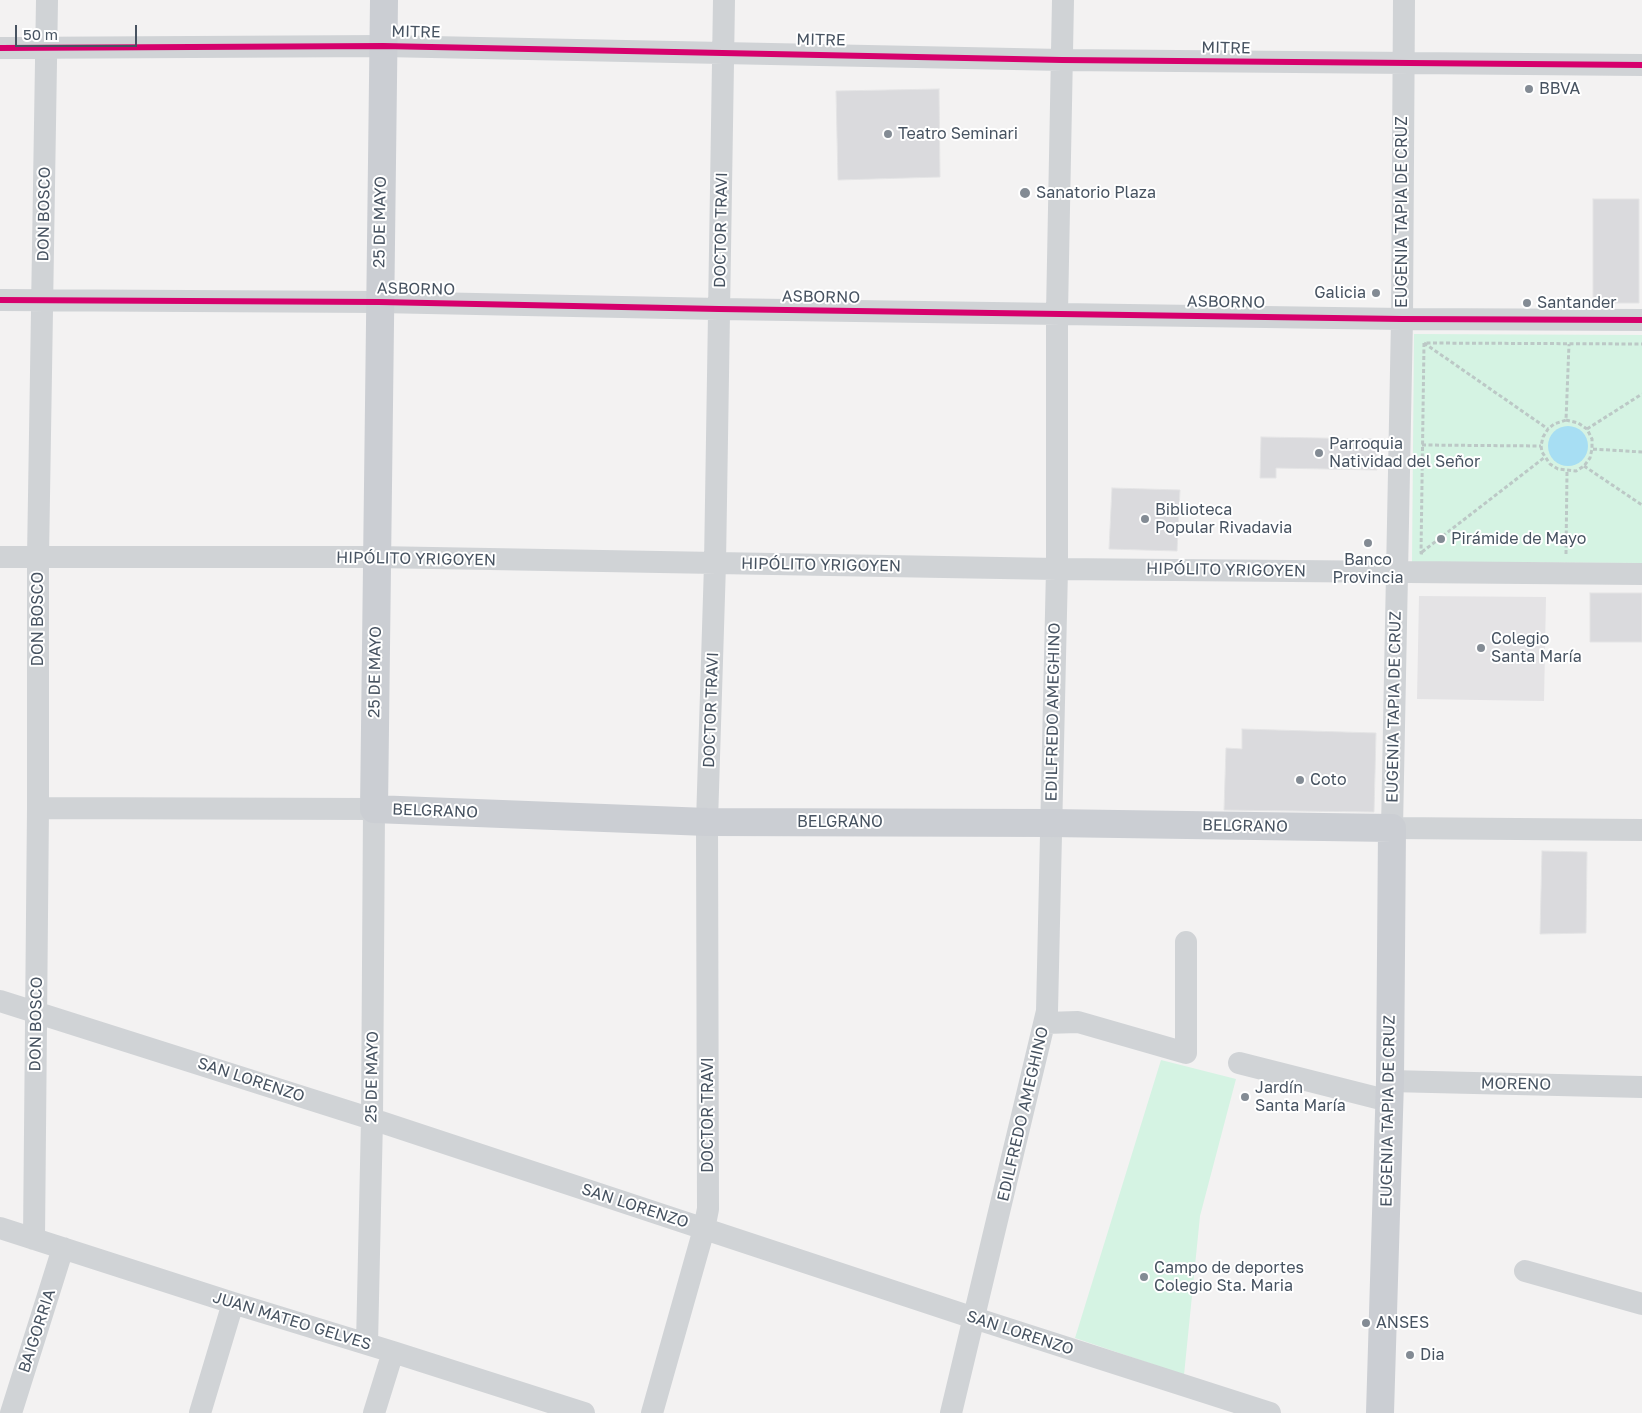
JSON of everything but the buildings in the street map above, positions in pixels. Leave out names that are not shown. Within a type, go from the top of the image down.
[{"type":"main road","name":"25 DE MAYO","points":[[374,809],[384,0]]},
{"type":"main road","name":"BELGRANO","points":[[374,809],[708,822],[1050,823],[1392,828]]},
{"type":"main road","name":"EUGENIA TAPIA DE CRUZ","points":[[1380,1413],[1390,1091],[1392,828]]},
{"type":"street","name":"DON BOSCO","points":[[34,1239],[38,558],[47,0]]},
{"type":"street","name":"DOCTOR TRAVI","points":[[652,1413],[708,1209],[708,822],[715,564],[724,0]]},
{"type":"street","name":"EDILFREDO AMEGHINO","points":[[951,1413],[1047,1011],[1057,569],[1057,313],[1063,0]]},
{"type":"street","name":"EUGENIA TAPIA DE CRUZ","points":[[1392,828],[1402,319],[1404,0]]},
{"type":"street","name":"MITRE","points":[[0,48],[383,46],[1062,60],[1642,65]]},
{"type":"street","name":"ASBORNO","points":[[0,300],[379,302],[1402,319],[1642,320]]},
{"type":"street","name":"HIPÓLITO YRIGOYEN","points":[[0,557],[376,558],[1057,569],[1642,574]]},
{"type":"street","name":"BELGRANO","points":[[38,808],[374,809]]},
{"type":"street","name":"25 DE MAYO","points":[[367,1344],[372,1119],[374,809]]},
{"type":"street","name":"BELGRANO","points":[[1392,828],[1642,830]]},
{"type":"street","points":[[1045,1023],[1078,1022],[1186,1053],[1186,942]]},
{"type":"street","name":"SAN LORENZO","points":[[0,1001],[372,1119],[974,1318],[1270,1413]]},
{"type":"street","name":"MORENO","points":[[1239,1063],[1390,1091],[1642,1087]]},
{"type":"street","name":"JUAN MATEO GELVES","points":[[0,1228],[233,1304],[393,1352],[584,1413]]},
{"type":"street","name":"BAIGORRIA","points":[[11,1413],[63,1248]]},
{"type":"street","points":[[1524,1271],[1642,1304]]},
{"type":"street","points":[[200,1413],[233,1304]]},
{"type":"street","points":[[374,1413],[393,1352]]},
{"type":"path","points":[[1424,343],[1642,344]]},
{"type":"path","points":[[1424,343],[1548,429]]},
{"type":"path","points":[[1421,553],[1424,343]]},
{"type":"path","points":[[1566,420],[1569,344]]},
{"type":"path","points":[[1587,429],[1642,394]]},
{"type":"path","points":[[1566,420],[1578,423],[1587,429],[1592,439],[1590,458],[1584,466],[1576,470],[1567,471],[1558,469],[1550,464],[1541,446],[1543,437],[1548,429],[1554,424],[1566,420]]},
{"type":"path","points":[[1422,445],[1541,446]]},
{"type":"path","points":[[1592,449],[1642,452]]},
{"type":"path","points":[[1421,553],[1545,457]]},
{"type":"path","points":[[1584,466],[1642,504]]},
{"type":"path","points":[[1557,554],[1566,554],[1567,471]]},
{"type":"path","points":[[1421,553],[1431,553]]},
{"type":"shaded area","name":"Colegio Santa María","points":[[1419,596],[1546,597],[1544,701],[1417,699]]},
{"type":"green space","points":[[1414,334],[1642,335],[1642,563],[1412,562]]},
{"type":"green space","name":"Campo de deportes Colegio Sta. Maria","points":[[1161,1060],[1236,1079],[1200,1216],[1184,1375],[1075,1338]]},
{"type":"water","points":[[1572,426],[1579,429],[1585,435],[1588,446],[1587,454],[1579,463],[1572,466],[1564,466],[1557,463],[1549,454],[1548,442],[1551,435],[1560,427]]},
{"type":"cycle path","points":[[0,48],[383,46],[1062,60],[1642,65]]},
{"type":"cycle path","points":[[0,300],[379,302],[1402,319],[1642,320]]},
{"type":"place","name":"BBVA","points":[[1529,89]]},
{"type":"place","name":"Teatro Seminari","points":[[888,134]]},
{"type":"place","name":"Sanatorio Plaza","points":[[1025,193]]},
{"type":"place","name":"Galicia","points":[[1376,293]]},
{"type":"place","name":"Santander","points":[[1527,303]]},
{"type":"place","name":"Parroquia Natividad del Señor","points":[[1319,453]]},
{"type":"place","name":"Biblioteca Popular Rivadavia","points":[[1145,519]]},
{"type":"place","name":"Pirámide de Mayo","points":[[1441,539]]},
{"type":"place","name":"Banco Provincia","points":[[1368,543]]},
{"type":"place","name":"Colegio Santa María","points":[[1481,648]]},
{"type":"place","name":"Coto","points":[[1300,780]]},
{"type":"place","name":"Jardín Santa María","points":[[1245,1097]]},
{"type":"place","name":"Campo de deportes Colegio Sta. Maria","points":[[1144,1277]]},
{"type":"place","name":"ANSES","points":[[1366,1323]]},
{"type":"place","name":"Dia","points":[[1410,1355]]}]
